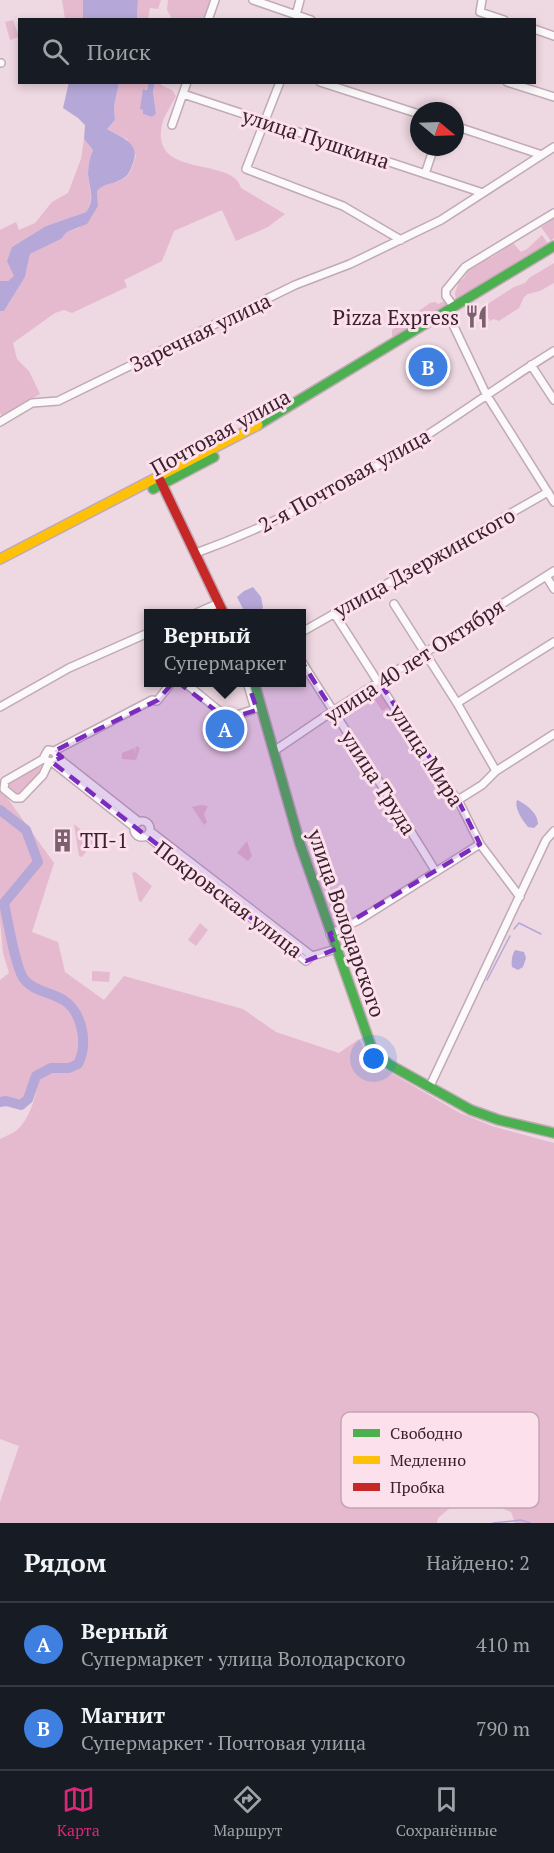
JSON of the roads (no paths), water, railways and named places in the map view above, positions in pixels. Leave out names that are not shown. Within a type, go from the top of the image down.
[{"type":"main road","points":[[450,312],[554,246]]},
{"type":"main road","points":[[450,312],[554,254]]},
{"type":"main road","name":"Почтовая улица","points":[[0,566],[314,400],[450,312]]},
{"type":"main road","points":[[160,481],[222,609]]},
{"type":"main road","name":"Почтовая улица","points":[[0,559],[160,481]]},
{"type":"main road","name":"улица Володарского","points":[[255,687],[300,844],[371,1046],[382,1059],[429,1088],[482,1115],[554,1133]]},
{"type":"street","points":[[209,18],[215,0]]},
{"type":"street","points":[[252,0],[299,17],[300,0]]},
{"type":"street","points":[[478,18],[482,0]]},
{"type":"street","points":[[480,12],[498,18]]},
{"type":"street","points":[[536,30],[554,36]]},
{"type":"street","points":[[172,125],[186,84]]},
{"type":"street","points":[[279,84],[246,169],[343,206],[401,240]]},
{"type":"street","points":[[326,84],[410,111]]},
{"type":"street","points":[[513,84],[554,97]]},
{"type":"street","name":"улица Пушкина","points":[[183,94],[483,193]]},
{"type":"street","points":[[464,129],[542,155]]},
{"type":"street","name":"Заречная улица","points":[[0,422],[32,403],[58,401],[296,285],[350,264],[401,240],[441,220],[554,147]]},
{"type":"street","points":[[425,174],[431,156]]},
{"type":"street","points":[[554,213],[465,267],[450,282],[446,290],[450,312],[486,394],[554,502]]},
{"type":"street","name":"2-я Почтовая улица","points":[[196,553],[246,535],[365,473],[425,437],[486,394],[554,351]]},
{"type":"street","points":[[531,365],[554,400]]},
{"type":"street","name":"улица Дзержинского","points":[[306,630],[548,492]]},
{"type":"street","name":"улица 40 лет Октября","points":[[274,751],[554,571]]},
{"type":"street","points":[[546,576],[554,589]]},
{"type":"street","points":[[205,609],[219,603]]},
{"type":"street","points":[[394,604],[457,703],[496,771]]},
{"type":"street","name":"улица Мира","points":[[334,613],[434,768],[458,800],[480,844],[520,897]]},
{"type":"street","points":[[0,707],[69,668],[144,635]]},
{"type":"street","points":[[457,703],[554,642]]},
{"type":"street","name":"улица Труда","points":[[306,668],[436,872]]},
{"type":"street","points":[[51,758],[43,775],[21,798],[15,798],[4,789],[5,781],[51,758],[152,699],[157,701],[168,687]]},
{"type":"street","points":[[190,687],[228,718],[255,709],[249,687]]},
{"type":"street","points":[[458,800],[482,785],[496,771],[554,734]]},
{"type":"street","name":"Покровская улица","points":[[51,758],[136,824],[137,836],[148,833]]},
{"type":"street","name":"Покровская улица","points":[[136,824],[147,822],[148,833],[309,958],[336,949]]},
{"type":"street","points":[[429,1088],[546,840],[554,831]]},
{"type":"street","points":[[330,934],[359,920],[480,844]]},
{"type":"waterway","points":[[0,810],[26,830],[38,862],[4,903],[21,974],[33,987],[60,998],[71,1007],[80,1022],[83,1039],[78,1064],[69,1068],[51,1068],[36,1076],[28,1099],[21,1105],[6,1101],[0,1102]]},
{"type":"waterway","points":[[514,929],[519,923],[541,934]]},
{"type":"waterway","points":[[487,980],[510,936]]},
{"type":"waterway","points":[[493,1523],[521,1520],[530,1523]]},
{"type":"place","name":"Pizza Express","points":[[477,317]]},
{"type":"place","name":"Магнит","points":[[428,367]]},
{"type":"place","name":"Верный","points":[[225,729]]},
{"type":"place","name":"ТП-1","points":[[62,840]]}]
